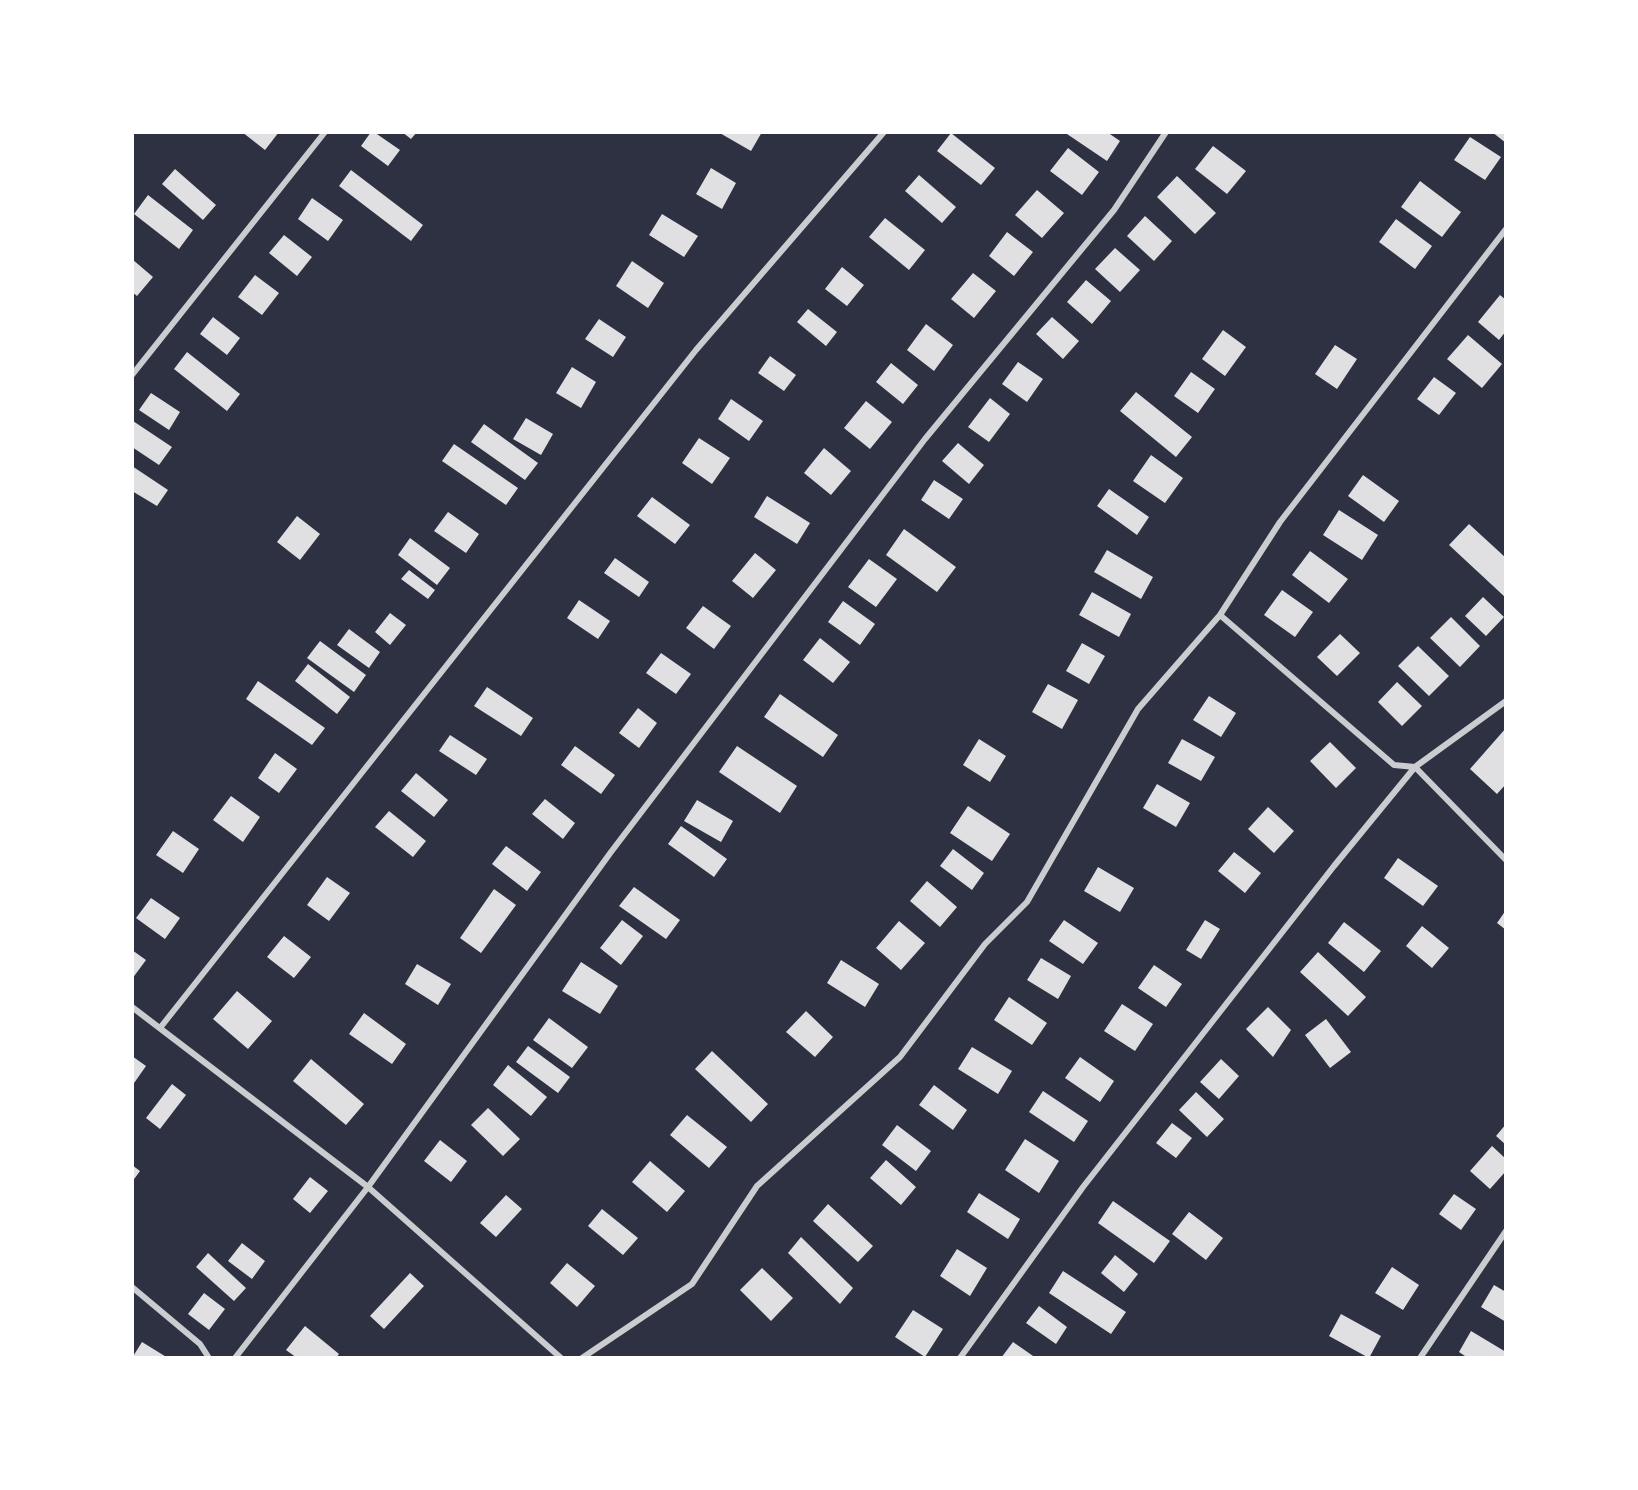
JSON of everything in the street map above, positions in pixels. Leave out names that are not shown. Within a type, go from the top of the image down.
[{"type":"street","points":[[132,375],[325,132]]},
{"type":"street","points":[[160,1028],[696,350],[884,132]]},
{"type":"street","points":[[235,1358],[368,1187],[611,852],[925,439],[1114,210],[1166,132]]},
{"type":"street","points":[[582,1358],[692,1284],[758,1186],[900,1057],[986,944],[1027,902],[1137,709],[1220,615],[1280,522],[1506,229]]},
{"type":"street","points":[[1220,615],[1394,765],[1414,767],[1506,860]]},
{"type":"street","points":[[960,1358],[1083,1187],[1414,767],[1506,701]]},
{"type":"street","points":[[132,1007],[368,1187],[561,1358]]},
{"type":"street","points":[[1420,1358],[1506,1231]]},
{"type":"street","points":[[132,1287],[200,1344],[209,1358]]},
{"type":"building","points":[[242,132],[279,132],[265,150]]},
{"type":"building","points":[[371,132],[400,150],[388,166],[361,146]]},
{"type":"building","points":[[402,132],[417,132],[411,139]]},
{"type":"building","points":[[718,132],[762,132],[751,151]]},
{"type":"building","points":[[1064,132],[1107,132],[1120,141],[1107,161]]},
{"type":"building","points":[[1492,132],[1506,132],[1506,143]]},
{"type":"building","points":[[951,133],[995,168],[981,185],[937,151]]},
{"type":"building","points":[[1470,137],[1501,157],[1485,180],[1454,160]]},
{"type":"building","points":[[1213,146],[1246,171],[1227,194],[1195,169]]},
{"type":"building","points":[[1068,148],[1099,172],[1082,195],[1050,171]]},
{"type":"building","points":[[711,168],[736,183],[722,209],[696,194]]},
{"type":"building","points":[[175,169],[216,205],[203,220],[162,184]]},
{"type":"building","points":[[351,170],[423,225],[411,241],[339,186]]},
{"type":"building","points":[[919,175],[956,207],[942,223],[905,191]]},
{"type":"building","points":[[1177,176],[1216,213],[1195,234],[1157,197]]},
{"type":"building","points":[[1420,181],[1461,212],[1442,237],[1401,207]]},
{"type":"building","points":[[1037,190],[1064,213],[1042,238],[1015,215]]},
{"type":"building","points":[[148,195],[193,230],[179,249],[134,214]]},
{"type":"building","points":[[312,198],[343,220],[328,241],[298,219]]},
{"type":"building","points":[[662,214],[698,236],[684,257],[649,235]]},
{"type":"building","points":[[1145,216],[1172,241],[1154,261],[1127,236]]},
{"type":"building","points":[[885,218],[925,250],[909,270],[869,237]]},
{"type":"building","points":[[1396,219],[1432,246],[1415,269],[1379,242]]},
{"type":"building","points":[[1007,232],[1033,252],[1014,276],[989,256]]},
{"type":"building","points":[[284,235],[312,257],[297,276],[269,253]]},
{"type":"building","points":[[1115,248],[1140,270],[1120,292],[1095,269]]},
{"type":"building","points":[[132,259],[153,277],[137,296],[132,292]]},
{"type":"building","points":[[632,261],[664,283],[648,308],[616,286]]},
{"type":"building","points":[[842,267],[864,285],[847,306],[825,289]]},
{"type":"building","points":[[973,273],[996,291],[974,318],[951,299]]},
{"type":"building","points":[[255,275],[279,293],[262,315],[238,297]]},
{"type":"building","points":[[1086,280],[1111,301],[1092,324],[1067,302]]},
{"type":"building","points":[[1500,295],[1506,300],[1506,331],[1499,340],[1478,322]]},
{"type":"building","points":[[808,309],[837,332],[826,346],[797,322]]},
{"type":"building","points":[[213,317],[240,338],[227,355],[200,334]]},
{"type":"building","points":[[1052,317],[1079,341],[1063,359],[1036,334]]},
{"type":"building","points":[[599,319],[626,337],[613,357],[585,339]]},
{"type":"building","points":[[926,324],[953,345],[934,371],[907,350]]},
{"type":"building","points":[[1223,330],[1246,347],[1225,376],[1202,359]]},
{"type":"building","points":[[1468,335],[1502,364],[1482,388],[1447,359]]},
{"type":"building","points":[[1335,345],[1357,359],[1337,389],[1315,374]]},
{"type":"building","points":[[187,352],[240,394],[227,411],[174,369]]},
{"type":"building","points":[[770,356],[796,375],[784,391],[758,373]]},
{"type":"building","points":[[1018,362],[1043,379],[1027,402],[1002,384]]},
{"type":"building","points":[[891,363],[918,385],[903,404],[876,382]]},
{"type":"building","points":[[572,367],[596,382],[581,408],[556,393]]},
{"type":"building","points":[[1191,372],[1215,389],[1198,413],[1174,396]]},
{"type":"building","points":[[1434,377],[1456,393],[1439,415],[1417,399]]},
{"type":"building","points":[[1136,392],[1192,437],[1176,457],[1120,411]]},
{"type":"building","points":[[151,393],[180,412],[169,430],[139,410]]},
{"type":"building","points":[[990,398],[1010,414],[989,442],[968,427]]},
{"type":"building","points":[[731,399],[763,421],[749,441],[718,419]]},
{"type":"building","points":[[866,401],[892,422],[870,449],[844,428]]},
{"type":"building","points":[[526,418],[553,434],[541,455],[513,439]]},
{"type":"building","points":[[133,421],[172,447],[159,465],[132,447]]},
{"type":"building","points":[[484,424],[538,463],[525,480],[471,442]]},
{"type":"building","points":[[699,438],[730,458],[712,484],[682,463]]},
{"type":"building","points":[[958,443],[984,465],[969,484],[942,461]]},
{"type":"building","points":[[454,444],[518,488],[506,505],[442,461]]},
{"type":"building","points":[[824,448],[851,471],[831,495],[804,473]]},
{"type":"building","points":[[1151,455],[1183,478],[1165,503],[1133,481]]},
{"type":"building","points":[[132,466],[168,490],[157,506],[132,491]]},
{"type":"building","points":[[1363,475],[1399,501],[1384,522],[1348,496]]},
{"type":"building","points":[[934,480],[963,499],[949,519],[921,500]]},
{"type":"building","points":[[1109,489],[1149,517],[1137,535],[1097,506]]},
{"type":"building","points":[[767,496],[810,523],[797,544],[754,517]]},
{"type":"building","points":[[652,497],[690,525],[675,544],[637,516]]},
{"type":"building","points":[[1339,510],[1378,535],[1362,560],[1323,535]]},
{"type":"building","points":[[448,512],[479,534],[466,553],[434,531]]},
{"type":"building","points":[[297,516],[320,534],[300,560],[277,542]]},
{"type":"building","points":[[1469,524],[1506,558],[1506,598],[1449,545]]},
{"type":"building","points":[[904,529],[956,567],[937,592],[886,555]]},
{"type":"building","points":[[410,538],[450,568],[437,585],[398,555]]},
{"type":"building","points":[[1107,550],[1153,577],[1141,599],[1094,572]]},
{"type":"building","points":[[1310,551],[1348,579],[1329,603],[1292,575]]},
{"type":"building","points":[[755,553],[776,570],[753,598],[732,581]]},
{"type":"building","points":[[615,558],[649,582],[639,597],[604,573]]},
{"type":"building","points":[[869,559],[897,579],[876,607],[848,587]]},
{"type":"building","points":[[409,570],[435,590],[428,599],[401,579]]},
{"type":"building","points":[[1282,590],[1313,612],[1295,637],[1264,615]]},
{"type":"building","points":[[1092,592],[1131,614],[1119,637],[1079,615]]},
{"type":"building","points":[[1483,597],[1504,617],[1486,636],[1465,616]]},
{"type":"building","points":[[579,600],[610,621],[598,639],[567,618]]},
{"type":"building","points":[[843,601],[875,624],[860,645],[828,622]]},
{"type":"building","points":[[703,606],[731,626],[714,649],[686,628]]},
{"type":"building","points":[[390,613],[406,625],[390,645],[375,632]]},
{"type":"building","points":[[1451,617],[1480,646],[1460,667],[1430,638]]},
{"type":"building","points":[[349,629],[380,652],[369,668],[337,645]]},
{"type":"building","points":[[1340,634],[1360,653],[1337,676],[1317,657]]},
{"type":"building","points":[[820,638],[850,662],[833,683],[803,660]]},
{"type":"building","points":[[320,641],[366,675],[354,692],[307,658]]},
{"type":"building","points":[[1082,643],[1105,656],[1089,684],[1066,671]]},
{"type":"building","points":[[1418,646],[1449,676],[1429,696],[1398,666]]},
{"type":"building","points":[[661,653],[691,674],[676,694],[646,673]]},
{"type":"building","points":[[308,664],[350,697],[337,714],[295,681]]},
{"type":"building","points":[[258,681],[325,728],[312,745],[246,699]]},
{"type":"building","points":[[1397,682],[1422,706],[1402,726],[1378,702]]},
{"type":"building","points":[[1048,684],[1078,700],[1062,729],[1032,712]]},
{"type":"building","points":[[487,687],[533,718],[521,736],[474,706]]},
{"type":"building","points":[[780,694],[838,735],[823,757],[764,717]]},
{"type":"building","points":[[1209,696],[1236,713],[1221,737],[1193,720]]},
{"type":"building","points":[[638,708],[657,723],[639,748],[619,733]]},
{"type":"building","points":[[1506,728],[1506,784],[1497,794],[1470,769]]},
{"type":"building","points":[[450,735],[487,759],[476,775],[439,751]]},
{"type":"building","points":[[979,739],[1006,756],[990,782],[963,765]]},
{"type":"building","points":[[1182,739],[1215,757],[1201,781],[1168,763]]},
{"type":"building","points":[[1330,742],[1356,768],[1336,788],[1310,761]]},
{"type":"building","points":[[575,746],[615,775],[601,794],[561,765]]},
{"type":"building","points":[[737,746],[797,786],[780,813],[719,772]]},
{"type":"building","points":[[275,753],[297,769],[279,793],[258,778]]},
{"type":"building","points":[[416,773],[448,800],[434,817],[401,791]]},
{"type":"building","points":[[1157,784],[1190,803],[1176,827],[1143,808]]},
{"type":"building","points":[[231,796],[260,817],[243,842],[213,820]]},
{"type":"building","points":[[545,799],[575,823],[563,839],[532,814]]},
{"type":"building","points":[[697,800],[733,821],[721,842],[684,821]]},
{"type":"building","points":[[968,806],[1010,834],[992,861],[950,833]]},
{"type":"building","points":[[1268,807],[1294,831],[1274,853],[1248,829]]},
{"type":"building","points":[[389,811],[426,841],[413,857],[375,827]]},
{"type":"building","points":[[681,826],[727,859],[714,877],[668,844]]},
{"type":"building","points":[[173,831],[199,849],[183,873],[156,855]]},
{"type":"building","points":[[506,846],[541,872],[527,891],[492,864]]},
{"type":"building","points":[[953,849],[984,873],[972,890],[940,866]]},
{"type":"building","points":[[1234,852],[1261,873],[1245,893],[1218,871]]},
{"type":"building","points":[[1398,858],[1438,886],[1423,906],[1384,878]]},
{"type":"building","points":[[1098,867],[1134,888],[1120,912],[1084,891]]},
{"type":"building","points":[[327,877],[350,893],[329,921],[307,905]]},
{"type":"building","points":[[927,881],[957,907],[940,927],[910,901]]},
{"type":"building","points":[[634,887],[680,920],[666,939],[619,906]]},
{"type":"building","points":[[494,889],[516,905],[481,953],[460,938]]},
{"type":"building","points":[[151,898],[180,918],[165,939],[136,918]]},
{"type":"building","points":[[1506,910],[1506,930],[1497,923]]},
{"type":"building","points":[[622,920],[643,936],[621,965],[600,948]]},
{"type":"building","points":[[1064,920],[1098,943],[1083,964],[1049,941]]},
{"type":"building","points":[[1205,920],[1220,929],[1201,959],[1186,950]]},
{"type":"building","points":[[899,921],[925,943],[901,970],[876,948]]},
{"type":"building","points":[[1344,922],[1381,951],[1364,972],[1328,943]]},
{"type":"building","points":[[1422,926],[1449,948],[1432,968],[1406,946]]},
{"type":"building","points":[[284,936],[311,957],[294,978],[267,957]]},
{"type":"building","points":[[132,950],[146,960],[132,979]]},
{"type":"building","points":[[1318,952],[1366,997],[1348,1016],[1300,972]]},
{"type":"building","points":[[1041,958],[1071,976],[1058,999],[1027,980]]},
{"type":"building","points":[[841,960],[879,984],[865,1007],[827,983]]},
{"type":"building","points":[[581,962],[618,986],[600,1014],[562,991]]},
{"type":"building","points":[[417,964],[451,984],[438,1005],[405,984]]},
{"type":"building","points":[[1154,965],[1182,984],[1166,1007],[1138,988]]},
{"type":"building","points":[[237,991],[272,1021],[248,1049],[213,1019]]},
{"type":"building","points":[[1009,997],[1047,1023],[1032,1045],[994,1020]]},
{"type":"building","points":[[1122,1004],[1153,1024],[1135,1051],[1104,1031]]},
{"type":"building","points":[[1268,1007],[1291,1030],[1273,1057],[1246,1029]]},
{"type":"building","points":[[806,1011],[833,1037],[815,1057],[786,1032]]},
{"type":"building","points":[[364,1013],[406,1044],[392,1064],[349,1034]]},
{"type":"building","points":[[549,1018],[588,1047],[572,1068],[533,1040]]},
{"type":"building","points":[[1326,1019],[1351,1052],[1330,1068],[1305,1035]]},
{"type":"building","points":[[528,1046],[570,1077],[558,1093],[516,1062]]},
{"type":"building","points":[[972,1047],[1012,1071],[998,1094],[958,1069]]},
{"type":"building","points":[[712,1051],[768,1104],[751,1122],[695,1069]]},
{"type":"building","points":[[132,1056],[146,1066],[132,1086]]},
{"type":"building","points":[[1080,1057],[1114,1081],[1100,1102],[1065,1078]]},
{"type":"building","points":[[311,1059],[364,1104],[346,1125],[293,1081]]},
{"type":"building","points":[[1221,1059],[1239,1076],[1219,1099],[1200,1082]]},
{"type":"building","points":[[508,1065],[547,1097],[531,1116],[493,1085]]},
{"type":"building","points":[[172,1084],[186,1095],[160,1129],[146,1118]]},
{"type":"building","points":[[934,1085],[967,1110],[953,1130],[919,1105]]},
{"type":"building","points":[[1043,1091],[1088,1121],[1074,1142],[1029,1112]]},
{"type":"building","points":[[1196,1092],[1224,1119],[1207,1137],[1179,1110]]},
{"type":"building","points":[[488,1108],[520,1139],[503,1156],[471,1125]]},
{"type":"building","points":[[687,1115],[727,1147],[709,1168],[670,1135]]},
{"type":"building","points":[[1172,1123],[1192,1138],[1176,1158],[1156,1143]]},
{"type":"building","points":[[1506,1124],[1506,1145],[1496,1136]]},
{"type":"building","points":[[897,1125],[931,1151],[916,1171],[882,1145]]},
{"type":"building","points":[[1025,1139],[1059,1161],[1039,1193],[1005,1170]]},
{"type":"building","points":[[440,1140],[467,1161],[451,1182],[424,1161]]},
{"type":"building","points":[[1492,1146],[1506,1159],[1506,1171],[1490,1189],[1470,1171]]},
{"type":"building","points":[[886,1160],[916,1187],[901,1205],[870,1178]]},
{"type":"building","points":[[650,1161],[685,1191],[667,1212],[632,1182]]},
{"type":"building","points":[[132,1165],[140,1171],[132,1182]]},
{"type":"building","points":[[310,1177],[328,1191],[310,1213],[293,1199]]},
{"type":"building","points":[[979,1193],[1020,1219],[1008,1239],[967,1212]]},
{"type":"building","points":[[1454,1194],[1476,1209],[1461,1230],[1439,1214]]},
{"type":"building","points":[[506,1195],[522,1209],[496,1237],[480,1223]]},
{"type":"building","points":[[1113,1201],[1170,1241],[1154,1263],[1098,1223]]},
{"type":"building","points":[[828,1204],[873,1246],[858,1262],[813,1221]]},
{"type":"building","points":[[602,1209],[638,1238],[623,1255],[588,1226]]},
{"type":"building","points":[[1189,1212],[1223,1238],[1206,1260],[1172,1234]]},
{"type":"building","points":[[801,1237],[853,1288],[840,1304],[788,1253]]},
{"type":"building","points":[[242,1243],[265,1261],[252,1279],[228,1261]]},
{"type":"building","points":[[957,1249],[987,1268],[970,1296],[940,1276]]},
{"type":"building","points":[[208,1253],[246,1288],[234,1301],[196,1267]]},
{"type":"building","points":[[1115,1255],[1138,1274],[1124,1292],[1101,1273]]},
{"type":"building","points":[[567,1263],[595,1286],[577,1307],[550,1283]]},
{"type":"building","points":[[1392,1267],[1419,1285],[1403,1310],[1375,1293]]},
{"type":"building","points":[[762,1268],[793,1298],[771,1321],[740,1290]]},
{"type":"building","points":[[1063,1271],[1126,1312],[1111,1334],[1049,1293]]},
{"type":"building","points":[[410,1273],[424,1286],[384,1329],[370,1316]]},
{"type":"building","points":[[1494,1285],[1506,1292],[1506,1322],[1481,1307]]},
{"type":"building","points":[[204,1293],[225,1309],[209,1330],[188,1314]]},
{"type":"building","points":[[1039,1306],[1067,1327],[1056,1344],[1026,1323]]},
{"type":"building","points":[[913,1310],[943,1329],[925,1357],[895,1337]]},
{"type":"building","points":[[1341,1314],[1381,1336],[1369,1358],[1329,1336]]},
{"type":"building","points":[[305,1326],[339,1354],[336,1358],[297,1358],[286,1350]]},
{"type":"building","points":[[1471,1331],[1506,1352],[1506,1358],[1468,1358],[1459,1352]]},
{"type":"building","points":[[142,1342],[168,1358],[132,1358]]},
{"type":"building","points":[[1013,1342],[1036,1358],[1001,1358]]}]
